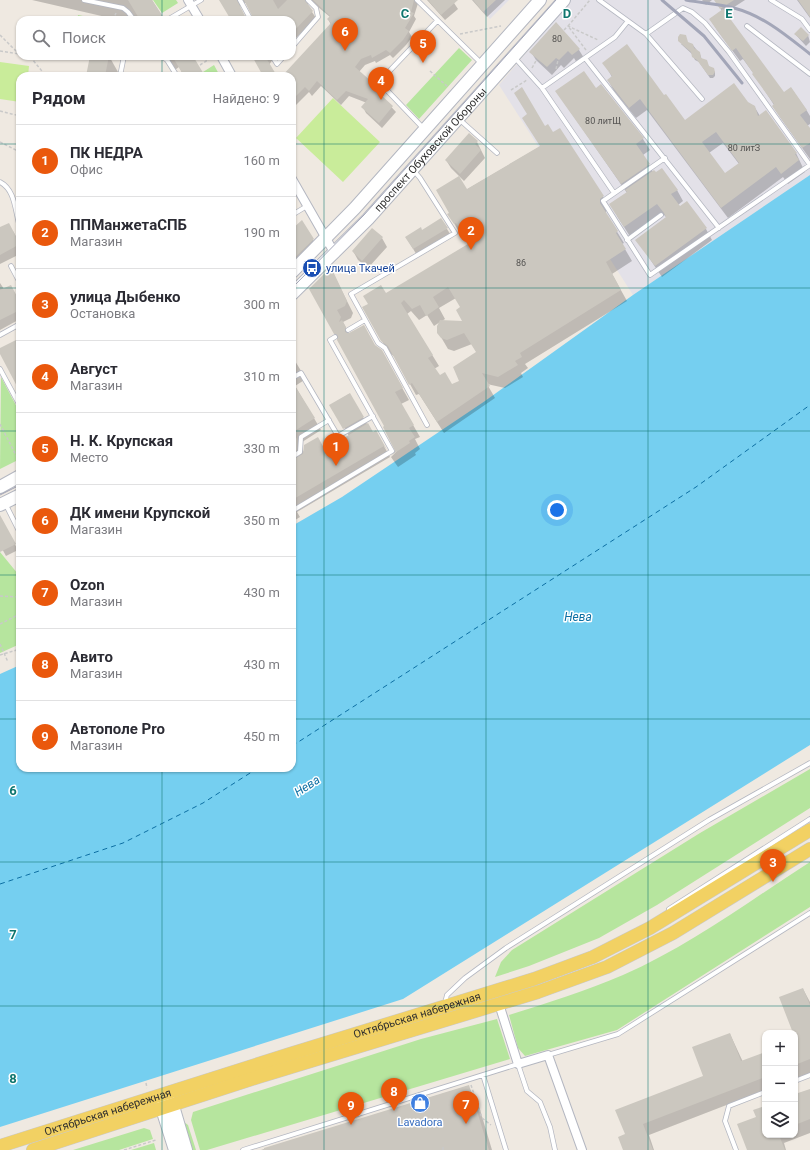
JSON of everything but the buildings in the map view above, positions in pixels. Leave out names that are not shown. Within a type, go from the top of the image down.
[{"type":"main road","name":"проспект Обуховской Обороны","points":[[296,268],[326,238],[540,0]]},
{"type":"main road","name":"проспект Обуховской Обороны","points":[[296,290],[335,254],[564,0]]},
{"type":"main road","points":[[0,487],[16,478]]},
{"type":"main road","points":[[2,504],[16,497]]},
{"type":"main road","name":"Октябрьская набережная","points":[[0,1146],[534,979],[593,957],[650,928],[810,830]]},
{"type":"main road","name":"Октябрьская набережная","points":[[33,1150],[50,1147],[258,1077],[499,1004],[580,977],[637,954],[810,849]]},
{"type":"main road","points":[[164,1094],[175,1150]]},
{"type":"main road","points":[[167,1107],[186,1150]]},
{"type":"street","points":[[190,3],[198,16]]},
{"type":"street","points":[[223,60],[230,72]]},
{"type":"street","points":[[296,186],[335,254]]},
{"type":"street","points":[[499,1004],[518,1064],[548,1055],[582,1150]]},
{"type":"lane","points":[[84,0],[123,8],[131,16]]},
{"type":"lane","points":[[172,16],[190,3],[201,0]]},
{"type":"lane","points":[[240,0],[249,16]]},
{"type":"lane","points":[[296,42],[318,17],[316,8],[308,0]]},
{"type":"lane","points":[[417,0],[482,64]]},
{"type":"lane","points":[[599,0],[646,34],[702,99]]},
{"type":"lane","points":[[770,0],[802,19],[810,30]]},
{"type":"lane","points":[[646,34],[683,8],[692,12],[706,23],[729,52],[810,165],[650,276],[603,201],[665,158]]},
{"type":"lane","points":[[425,129],[379,82],[437,20]]},
{"type":"lane","points":[[542,88],[615,37],[628,22]]},
{"type":"lane","points":[[747,26],[810,74]]},
{"type":"lane","points":[[513,56],[542,88],[614,193]]},
{"type":"lane","points":[[585,58],[719,228]]},
{"type":"lane","points":[[121,72],[123,60]]},
{"type":"lane","points":[[167,60],[174,72]]},
{"type":"lane","points":[[274,60],[277,64],[280,60]]},
{"type":"lane","points":[[458,118],[497,153]]},
{"type":"lane","points":[[412,170],[420,178],[455,233],[351,294],[378,343],[385,348],[427,425]]},
{"type":"lane","points":[[0,182],[8,189],[14,200],[16,209]]},
{"type":"lane","points":[[296,213],[307,206]]},
{"type":"lane","points":[[627,240],[661,215]]},
{"type":"lane","points":[[11,266],[16,275]]},
{"type":"lane","points":[[348,330],[365,320]]},
{"type":"lane","points":[[0,335],[16,326]]},
{"type":"lane","points":[[296,509],[392,451],[330,340],[336,337]]},
{"type":"lane","points":[[0,368],[16,398]]},
{"type":"lane","points":[[296,376],[301,373],[338,436],[373,416]]},
{"type":"lane","points":[[296,454],[300,452],[301,437],[329,420]]},
{"type":"lane","points":[[2,504],[16,527]]},
{"type":"lane","points":[[445,1006],[447,995],[465,978],[506,948],[709,820],[810,763]]},
{"type":"lane","points":[[667,910],[810,819]]},
{"type":"lane","points":[[548,1055],[618,1034],[809,915]]},
{"type":"lane","points":[[618,945],[654,919]]},
{"type":"lane","points":[[243,1150],[518,1064],[527,1091],[540,1102],[550,1126],[555,1150]]},
{"type":"lane","points":[[483,1075],[506,1150]]},
{"type":"lane","points":[[798,1080],[810,1075]]},
{"type":"lane","points":[[736,1150],[725,1121],[728,1106],[762,1093]]},
{"type":"path","points":[[564,30],[590,0]]},
{"type":"path","points":[[115,16],[118,9]]},
{"type":"path","points":[[457,34],[507,25]]},
{"type":"path","points":[[568,26],[597,39],[604,44]]},
{"type":"path","points":[[568,26],[590,54]]},
{"type":"path","points":[[0,35],[16,51]]},
{"type":"path","points":[[0,51],[16,52]]},
{"type":"path","points":[[33,60],[43,72]]},
{"type":"path","points":[[200,65],[209,60]]},
{"type":"path","points":[[558,60],[556,69],[560,75]]},
{"type":"path","points":[[430,71],[450,89]]},
{"type":"path","points":[[0,111],[16,115]]},
{"type":"path","points":[[0,142],[16,150]]},
{"type":"path","points":[[0,424],[16,455]]},
{"type":"path","points":[[0,596],[16,597]]},
{"type":"path","points":[[0,624],[16,616]]},
{"type":"path","points":[[0,644],[8,662]]},
{"type":"path","points":[[0,656],[16,651]]},
{"type":"path","points":[[146,1083],[148,1090]]},
{"type":"path","points":[[124,1150],[156,1140]]},
{"type":"path","points":[[443,1145],[443,1150]]},
{"type":"shaded area","points":[[473,0],[509,0],[490,19]]},
{"type":"shaded area","points":[[571,0],[810,0],[810,175],[633,295],[499,85]]},
{"type":"green space","points":[[153,0],[176,0],[178,3],[162,13]]},
{"type":"green space","points":[[459,48],[472,60],[419,119],[406,105]]},
{"type":"green space","points":[[0,62],[29,66],[28,72],[16,72],[16,101],[0,99]]},
{"type":"green space","points":[[214,65],[218,72],[203,72]]},
{"type":"green space","points":[[333,98],[380,142],[343,182],[296,138]]},
{"type":"green space","points":[[1,377],[16,405],[16,461],[0,469]]},
{"type":"green space","points":[[0,552],[16,572],[16,646],[0,653]]},
{"type":"green space","points":[[810,769],[810,808],[657,905],[599,938],[529,966],[495,977],[501,962],[512,950],[700,833]]},
{"type":"green space","points":[[810,862],[810,907],[617,1030],[525,1056],[518,1048],[509,1015],[595,986],[623,975],[672,951],[696,937]]},
{"type":"green space","points":[[497,1019],[510,1059],[207,1150],[200,1150],[191,1120],[193,1112],[421,1039]]},
{"type":"green space","points":[[184,1122],[188,1125],[196,1150],[192,1150]]},
{"type":"green space","points":[[144,1128],[150,1130],[153,1139],[119,1150],[73,1150]]},
{"type":"green space","points":[[154,1143],[156,1150],[131,1150]]},
{"type":"water","name":"Нева","points":[[810,175],[810,745],[403,999],[0,1127],[0,674],[16,667],[16,772],[296,772],[296,524],[342,497],[485,401],[633,295]]},
{"type":"ferry route","points":[[296,743],[696,487],[810,405]]},
{"type":"ferry route","points":[[0,884],[123,843],[203,803],[252,772]]},
{"type":"tram line","points":[[296,284],[364,215],[556,0]]},
{"type":"tram line","points":[[0,495],[16,487]]},
{"type":"railway","points":[[662,0],[704,36],[742,83]]},
{"type":"railway","points":[[686,0],[734,8],[755,16],[775,27],[810,54]]},
{"type":"place","name":"ДК имени Крупской","points":[[345,51]]},
{"type":"place","name":"Н. К. Крупская","points":[[423,63]]},
{"type":"place","name":"Август","points":[[381,100]]},
{"type":"place","name":"ППМанжетаСПБ","points":[[471,250]]},
{"type":"place","name":"улица Ткачей","points":[[312,268]]},
{"type":"place","name":"ПК НЕДРА","points":[[336,466]]},
{"type":"place","name":"улица Дыбенко","points":[[773,882]]},
{"type":"place","name":"Lavadora","points":[[420,1103]]},
{"type":"place","name":"Авито","points":[[394,1111]]},
{"type":"place","name":"Ozon","points":[[466,1124]]},
{"type":"place","name":"Автополе Pro","points":[[351,1125]]}]
